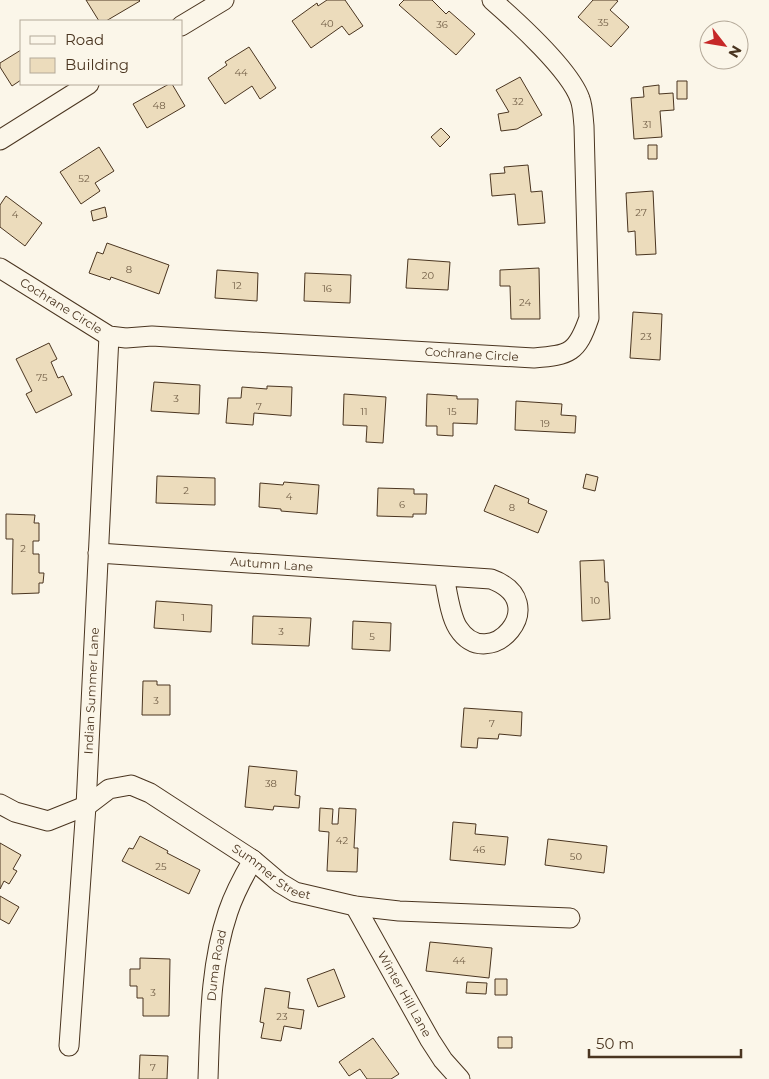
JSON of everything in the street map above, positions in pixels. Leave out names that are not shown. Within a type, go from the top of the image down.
[{"type":"street","points":[[182,25],[200,6],[224,0]]},
{"type":"street","name":"Cochrane Circle","points":[[0,268],[110,336],[126,338],[152,336],[534,358],[558,356],[572,350],[583,337],[589,318],[585,163],[581,99],[571,80],[552,58],[492,0]]},
{"type":"street","points":[[0,140],[86,85]]},
{"type":"street","name":"Indian Summer Lane","points":[[69,1046],[86,806],[110,336]]},
{"type":"street","name":"Autumn Lane","points":[[98,553],[444,576]]},
{"type":"street","name":"Summer Street","points":[[0,804],[15,812],[48,821],[86,806],[109,789],[131,786],[150,793],[253,860],[280,883],[295,892],[355,906],[399,911],[570,918]]},
{"type":"street","name":"Duma Road","points":[[208,1079],[213,984],[219,945],[228,911],[253,860]]},
{"type":"street","name":"Winter Hill Lane","points":[[355,906],[430,1040],[443,1060],[460,1079]]},
{"type":"building","points":[[86,0],[140,1],[108,20],[98,20]]},
{"type":"building","points":[[327,0],[345,0],[363,26],[349,35],[342,26],[311,48],[292,21],[317,3],[318,6]]},
{"type":"building","points":[[404,0],[432,0],[446,14],[449,11],[475,34],[456,55],[399,5]]},
{"type":"building","points":[[593,0],[618,1],[610,10],[629,27],[611,47],[578,17]]},
{"type":"building","points":[[249,47],[276,88],[260,99],[252,86],[225,104],[208,78],[227,65],[225,62]]},
{"type":"building","points":[[20,51],[20,81],[12,86],[0,67],[0,63]]},
{"type":"building","points":[[520,77],[542,115],[517,129],[501,131],[498,114],[509,112],[496,90]]},
{"type":"building","points":[[677,81],[687,81],[687,99],[677,99]]},
{"type":"building","points":[[167,85],[173,85],[185,106],[147,128],[133,104]]},
{"type":"building","points":[[659,85],[659,94],[673,93],[674,110],[660,111],[662,137],[634,139],[631,98],[644,97],[643,87]]},
{"type":"building","points":[[441,128],[450,137],[440,147],[431,137]]},
{"type":"building","points":[[648,145],[657,145],[657,159],[648,159]]},
{"type":"building","points":[[99,147],[114,171],[95,183],[100,191],[81,204],[60,172]]},
{"type":"building","points":[[528,165],[531,192],[542,191],[545,223],[518,225],[515,194],[492,196],[490,174],[505,173],[504,167]]},
{"type":"building","points":[[653,191],[656,254],[636,255],[635,231],[628,232],[626,193]]},
{"type":"building","points":[[6,196],[42,223],[25,246],[0,227],[0,205]]},
{"type":"building","points":[[105,207],[107,217],[93,221],[91,211]]},
{"type":"building","points":[[107,243],[169,265],[159,294],[111,277],[110,280],[89,273],[97,252],[103,254]]},
{"type":"building","points":[[408,259],[450,262],[448,290],[406,288]]},
{"type":"building","points":[[539,268],[540,319],[511,319],[510,286],[500,286],[500,270]]},
{"type":"building","points":[[217,270],[258,273],[257,301],[215,298]]},
{"type":"building","points":[[305,273],[351,275],[350,303],[304,301]]},
{"type":"building","points":[[633,312],[662,314],[660,360],[630,358]]},
{"type":"building","points":[[49,343],[57,359],[51,362],[58,378],[63,376],[72,395],[36,413],[26,394],[32,391],[16,359]]},
{"type":"building","points":[[154,382],[200,385],[199,414],[151,411]]},
{"type":"building","points":[[267,386],[292,387],[291,416],[254,413],[253,425],[226,423],[228,398],[241,398],[242,387],[267,389]]},
{"type":"building","points":[[344,394],[386,397],[383,443],[366,442],[367,426],[343,425]]},
{"type":"building","points":[[427,394],[457,396],[457,399],[478,399],[477,424],[453,423],[453,436],[437,435],[437,426],[426,426]]},
{"type":"building","points":[[516,401],[562,404],[561,415],[576,416],[575,433],[515,430]]},
{"type":"building","points":[[586,474],[598,477],[595,491],[583,488]]},
{"type":"building","points":[[157,476],[215,478],[215,505],[156,503]]},
{"type":"building","points":[[284,482],[319,485],[317,514],[259,507],[260,483],[283,485]]},
{"type":"building","points":[[495,485],[529,499],[528,503],[547,511],[538,533],[484,511]]},
{"type":"building","points":[[378,488],[414,489],[414,494],[427,494],[426,514],[413,514],[413,517],[377,516]]},
{"type":"building","points":[[6,514],[35,515],[34,523],[39,523],[39,541],[33,541],[33,554],[39,554],[39,573],[44,573],[43,583],[39,583],[39,593],[12,594],[13,539],[6,539]]},
{"type":"building","points":[[604,560],[605,582],[608,582],[610,619],[582,621],[580,561]]},
{"type":"building","points":[[156,601],[212,605],[211,632],[154,628]]},
{"type":"building","points":[[253,616],[311,618],[309,646],[252,644]]},
{"type":"building","points":[[353,621],[391,623],[390,651],[352,649]]},
{"type":"building","points":[[143,681],[157,681],[157,685],[170,685],[170,715],[142,715]]},
{"type":"building","points":[[464,708],[522,712],[521,736],[499,734],[498,739],[478,738],[477,748],[461,747]]},
{"type":"building","points":[[249,766],[297,771],[295,795],[300,796],[299,808],[274,806],[273,810],[245,807]]},
{"type":"building","points":[[320,808],[333,809],[332,824],[338,824],[339,808],[356,809],[354,848],[358,848],[357,872],[327,871],[329,832],[319,831]]},
{"type":"building","points":[[453,822],[476,824],[475,834],[508,837],[505,865],[450,860]]},
{"type":"building","points":[[140,836],[200,870],[189,894],[122,861],[129,848],[133,849]]},
{"type":"building","points":[[548,839],[607,846],[604,873],[545,865]]},
{"type":"building","points":[[0,843],[21,855],[13,869],[17,871],[9,884],[4,881],[0,889]]},
{"type":"building","points":[[0,896],[19,907],[9,924],[0,919]]},
{"type":"building","points":[[430,942],[492,948],[489,978],[426,971]]},
{"type":"building","points":[[140,958],[170,959],[169,1016],[143,1016],[143,998],[137,998],[137,986],[130,986],[130,969],[140,969]]},
{"type":"building","points":[[334,969],[345,997],[318,1007],[307,979]]},
{"type":"building","points":[[495,979],[507,979],[507,995],[495,995]]},
{"type":"building","points":[[467,982],[487,983],[486,994],[466,993]]},
{"type":"building","points":[[265,988],[290,992],[288,1008],[304,1010],[301,1029],[284,1026],[281,1041],[261,1038],[264,1023],[260,1022]]},
{"type":"building","points":[[498,1037],[512,1037],[512,1048],[498,1048]]},
{"type":"building","points":[[373,1038],[399,1074],[391,1079],[367,1079],[360,1069],[349,1076],[339,1062]]},
{"type":"building","points":[[140,1055],[168,1056],[167,1079],[139,1079]]}]
